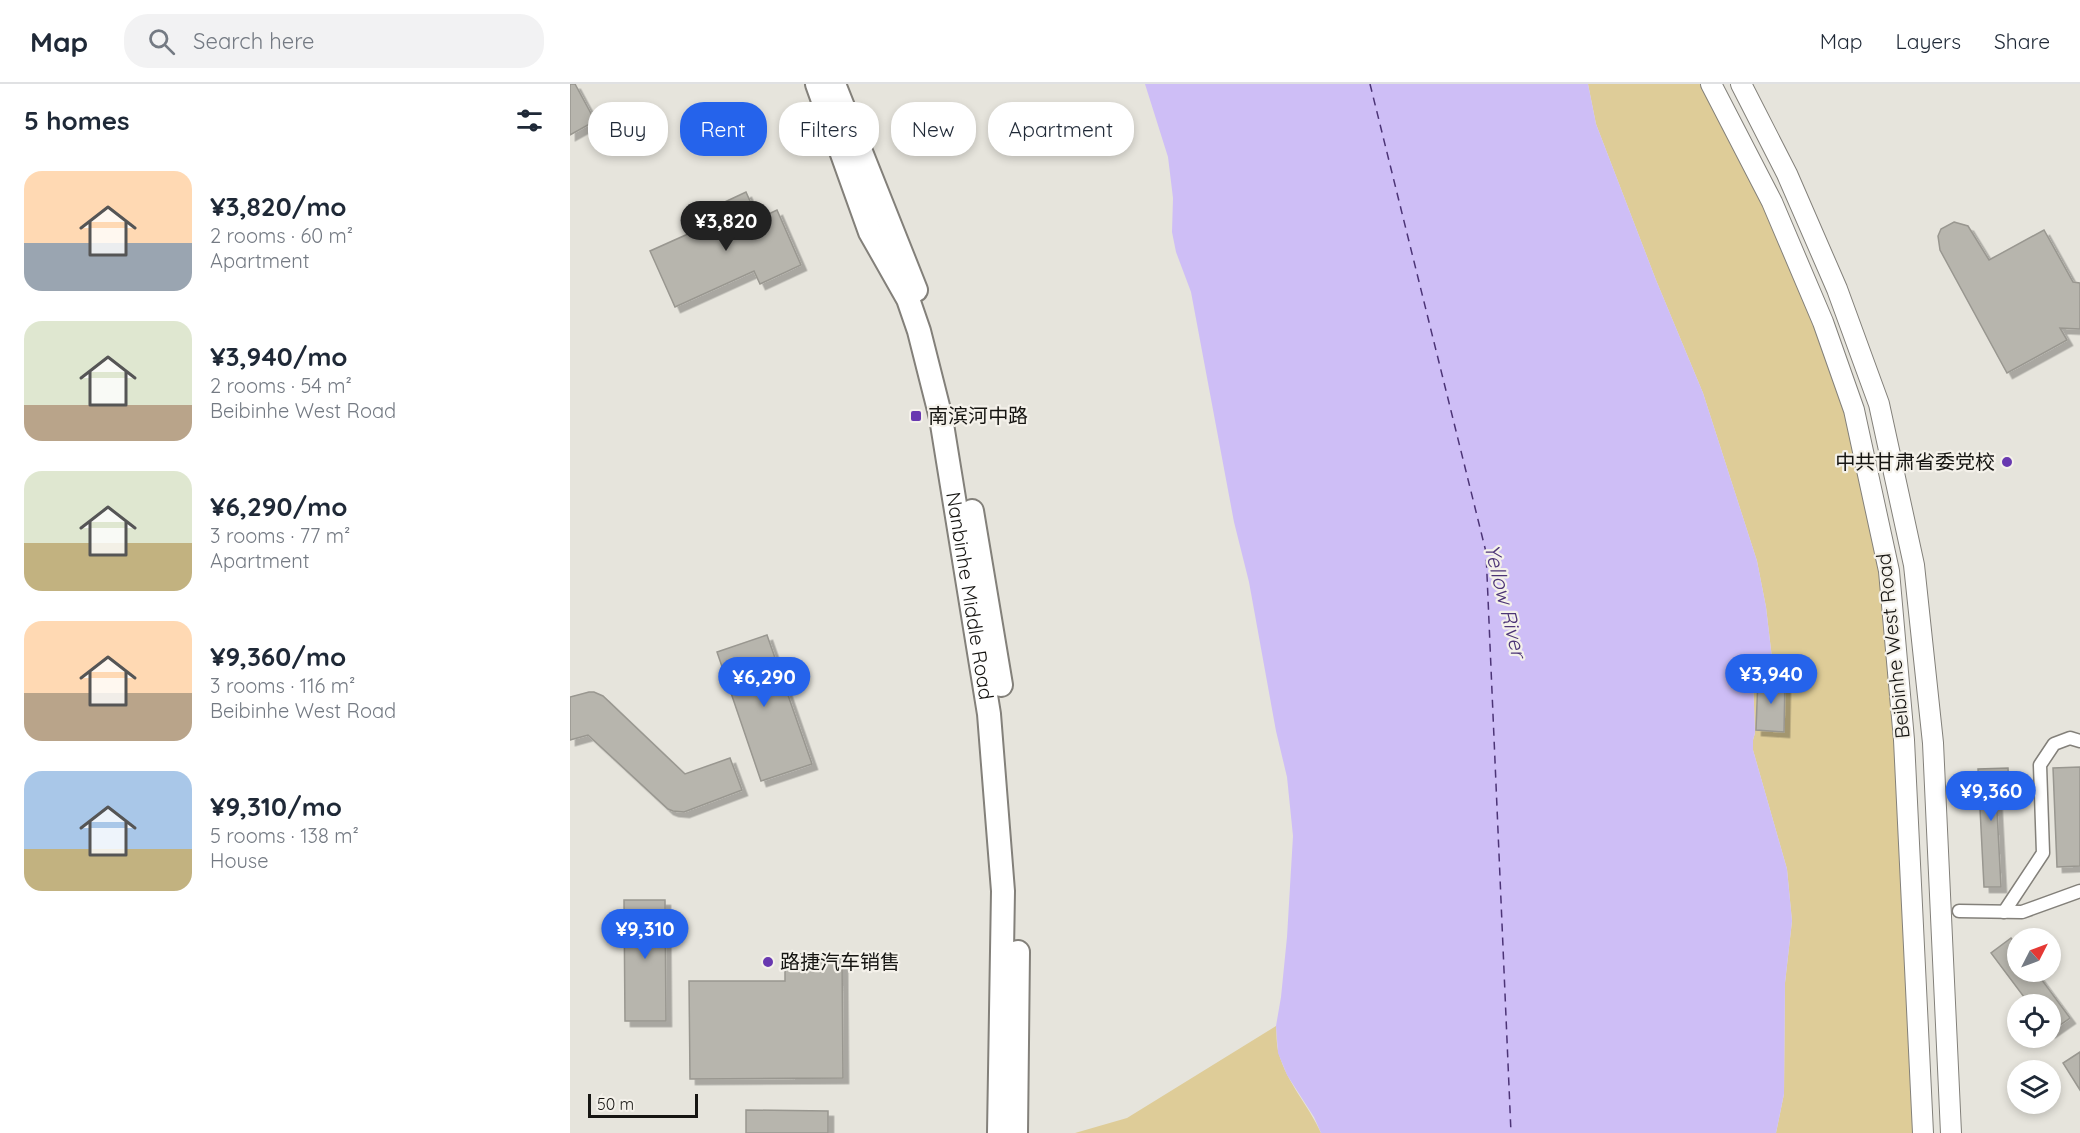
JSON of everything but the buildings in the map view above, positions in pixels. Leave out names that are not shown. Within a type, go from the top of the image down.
[{"type":"highway","name":"Nanbinhe Middle Road","points":[[817,84],[870,231],[908,299],[919,331],[941,418],[990,714],[1004,891],[999,1133]]},
{"type":"highway","name":"Nanbinhe Middle Road","points":[[834,84],[919,296],[955,410],[1005,710],[1018,895],[1016,1133]]},
{"type":"main road","name":"Beibinhe West Road","points":[[1711,84],[1772,202],[1824,322],[1854,410],[1889,572],[1904,740],[1923,1133]]},
{"type":"main road","name":"Beibinhe West Road","points":[[1741,84],[1787,174],[1837,289],[1879,404],[1914,565],[1933,743],[1951,1133]]},
{"type":"street","points":[[2004,912],[2043,853],[2040,765],[2054,744],[2070,738],[2080,741]]},
{"type":"street","points":[[1959,911],[2022,912],[2080,891]]},
{"type":"shaded area","points":[[1588,84],[1712,84],[1823,322],[1889,571],[1923,1133],[1776,1133],[1784,1094],[1785,983],[1792,921],[1787,869],[1753,750],[1755,733],[1753,676],[1774,675],[1766,607],[1757,561],[1703,393],[1656,280],[1596,124]]},
{"type":"shaded area","points":[[1276,1026],[1277,1047],[1283,1065],[1321,1133],[1075,1133],[1127,1118]]},
{"type":"water","name":"Yellow River","points":[[1145,84],[1588,84],[1596,124],[1656,280],[1703,393],[1757,561],[1766,607],[1774,676],[1753,677],[1755,733],[1753,750],[1787,869],[1792,921],[1785,983],[1784,1094],[1776,1133],[1321,1133],[1314,1117],[1287,1075],[1278,1053],[1276,1026],[1287,937],[1293,836],[1287,777],[1276,731],[1249,582],[1234,522],[1191,292],[1176,252],[1172,232],[1173,198],[1168,157]]},
{"type":"ferry route","points":[[1370,84],[1486,552],[1511,1133]]},
{"type":"place","name":"南滨河中路","points":[[916,416]]},
{"type":"place","name":"中共甘肃省委党校","points":[[2007,462]]},
{"type":"place","name":"路捷汽车销售","points":[[768,962]]}]
